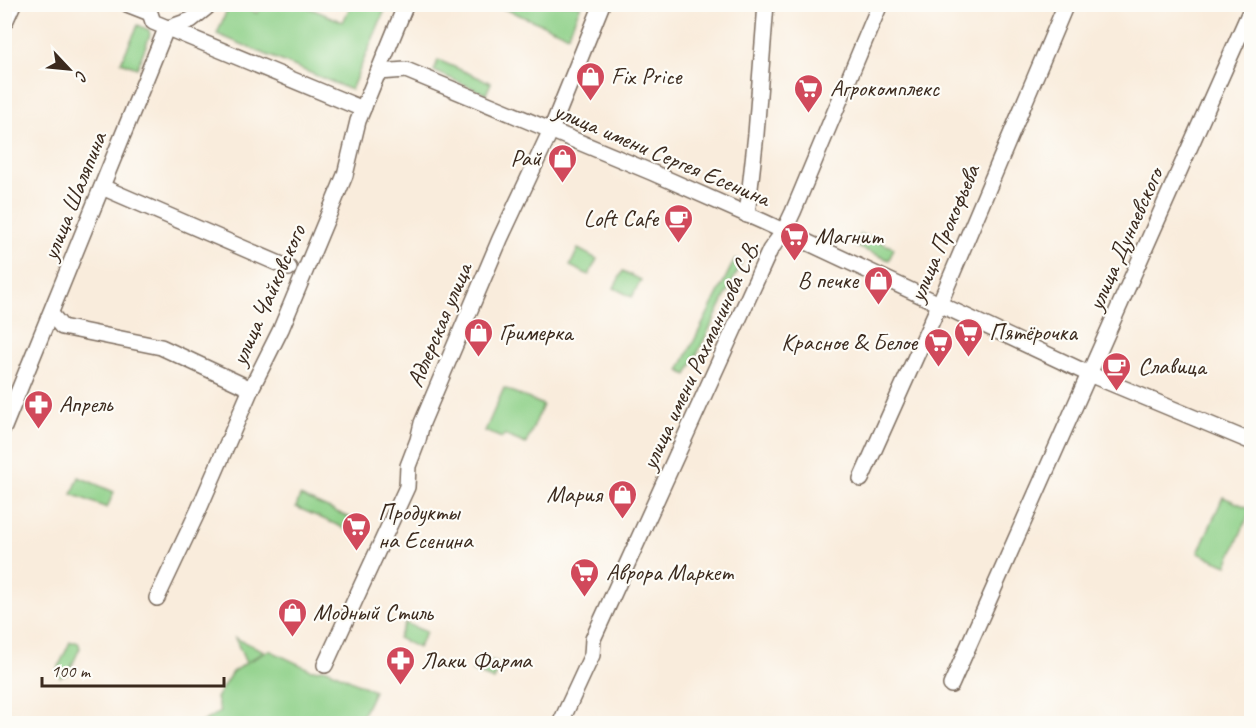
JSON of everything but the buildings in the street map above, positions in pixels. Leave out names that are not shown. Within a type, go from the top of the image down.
[{"type":"street","points":[[4,24],[13,4]]},
{"type":"street","points":[[127,4],[150,13],[153,22],[166,29],[358,107],[364,107]]},
{"type":"street","points":[[166,29],[191,20],[211,4]]},
{"type":"street","name":"улица Чайковского","points":[[157,597],[199,509],[251,389],[281,329],[345,175],[358,121],[406,4]]},
{"type":"street","name":"Адлерская улица","points":[[325,665],[407,487],[408,466],[422,423],[501,239],[551,130],[602,4]]},
{"type":"street","points":[[747,215],[766,4]]},
{"type":"street","name":"улица имени Рахманинова С.В.","points":[[560,723],[591,655],[593,639],[770,250],[784,231],[822,146],[880,4]]},
{"type":"street","name":"улица Прокофьева","points":[[861,478],[939,305],[1066,4]]},
{"type":"street","name":"улица Дунаевского","points":[[951,685],[1251,8]]},
{"type":"street","name":"улица Шаляпина","points":[[4,427],[166,29]]},
{"type":"street","name":"улица имени Сергея Есенина","points":[[379,72],[406,70],[551,130],[784,231],[1089,375],[1251,442]]},
{"type":"street","points":[[102,187],[289,268]]},
{"type":"street","points":[[51,315],[62,327],[162,347],[251,389]]},
{"type":"green space","points":[[503,4],[581,5],[568,35],[502,8]]},
{"type":"green space","points":[[229,5],[238,5],[257,13],[261,5],[302,5],[343,22],[351,5],[387,5],[351,90],[217,34]]},
{"type":"green space","points":[[138,25],[149,30],[150,35],[137,68],[121,62]]},
{"type":"green space","points":[[438,60],[491,83],[486,94],[434,71]]},
{"type":"green space","points":[[861,234],[894,248],[889,260],[855,246]]},
{"type":"green space","points":[[578,249],[597,259],[589,275],[570,266]]},
{"type":"green space","points":[[735,259],[742,262],[687,375],[679,371]]},
{"type":"green space","points":[[623,271],[641,280],[632,297],[614,288]]},
{"type":"green space","points":[[504,388],[543,405],[526,444],[504,435],[502,438],[485,431]]},
{"type":"green space","points":[[79,477],[114,492],[107,508],[72,494]]},
{"type":"green space","points":[[300,496],[367,525],[364,537],[296,507]]},
{"type":"green space","points":[[1223,497],[1251,509],[1227,565],[1198,553]]},
{"type":"green space","points":[[405,623],[426,632],[418,648],[398,638]]},
{"type":"green space","points":[[235,638],[264,651],[248,662],[269,650],[311,670],[327,669],[374,691],[359,723],[199,724],[220,712],[216,698],[232,672],[246,663]]},
{"type":"green space","points":[[70,642],[78,642],[80,648],[68,674],[60,677],[57,670]]},
{"type":"green space","points":[[479,656],[500,665],[494,680],[472,671]]},
{"type":"place","name":"Fix Price","points":[[590,102]]},
{"type":"place","name":"Агрокомплекс","points":[[809,114]]},
{"type":"place","name":"Рай","points":[[562,184]]},
{"type":"place","name":"Loft Cafe","points":[[679,244]]},
{"type":"place","name":"Магнит","points":[[794,262]]},
{"type":"place","name":"В печке","points":[[879,306]]},
{"type":"place","name":"Гримерка","points":[[478,358]]},
{"type":"place","name":"Пятёрочка","points":[[968,358]]},
{"type":"place","name":"Красное & Белое","points":[[938,368]]},
{"type":"place","name":"Славица","points":[[1117,392]]},
{"type":"place","name":"Апрель","points":[[38,430]]},
{"type":"place","name":"Мария","points":[[623,520]]},
{"type":"place","name":"Продукты на Есенина","points":[[357,552]]},
{"type":"place","name":"Аврора Маркет","points":[[585,598]]},
{"type":"place","name":"Модный Стиль","points":[[292,638]]},
{"type":"place","name":"Лаки Фарма","points":[[400,686]]}]
